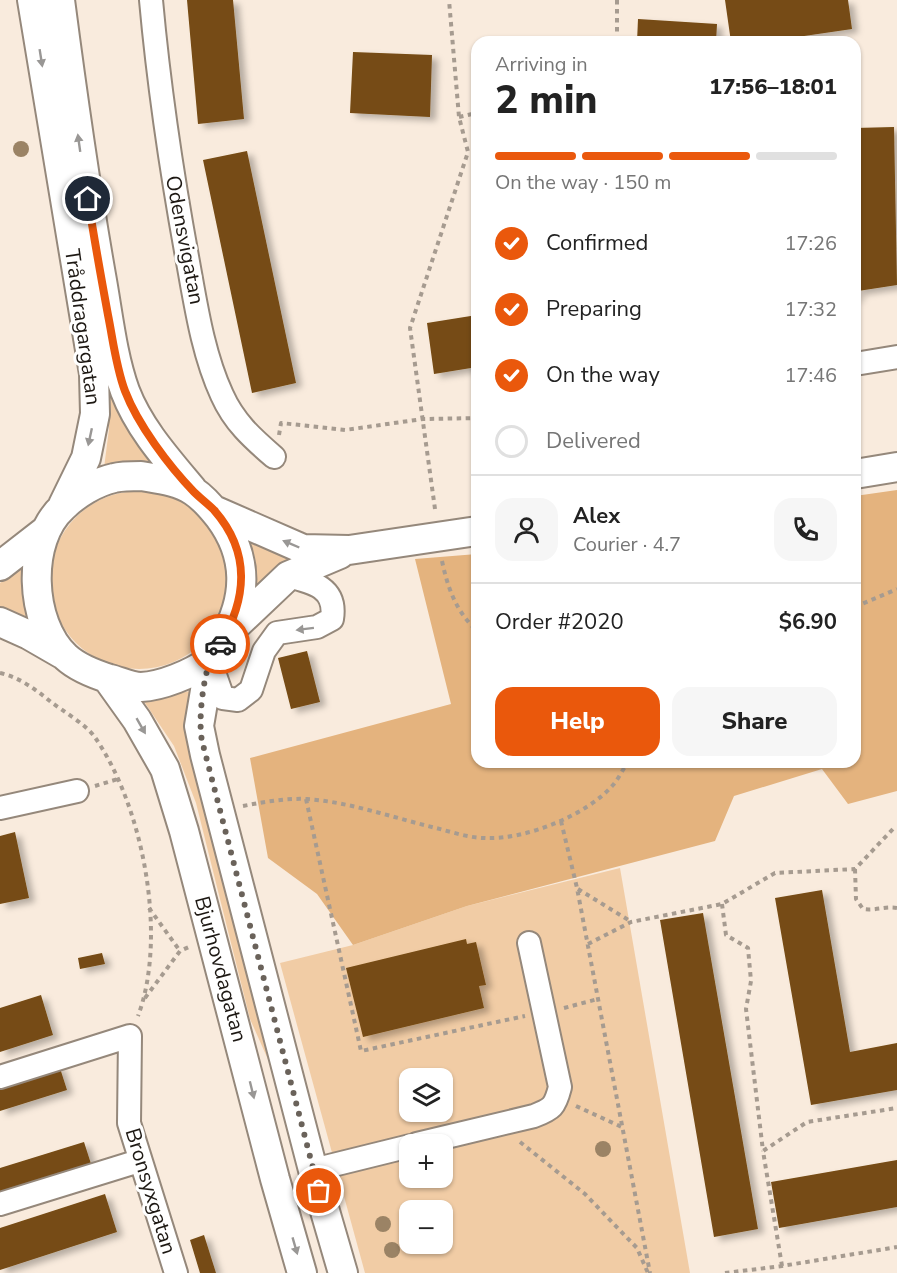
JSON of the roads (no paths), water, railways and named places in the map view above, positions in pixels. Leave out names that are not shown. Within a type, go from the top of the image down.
[{"type":"main road","name":"Tråddragargatan","points":[[32,0],[94,374],[95,414],[86,458],[62,507]]},
{"type":"main road","name":"Tråddragargatan","points":[[60,0],[84,178],[114,349],[125,391],[139,419],[193,491]]},
{"type":"main road","points":[[861,473],[897,467]]},
{"type":"main road","points":[[0,566],[45,531],[62,507],[88,489],[114,477],[141,476],[170,481],[193,491],[214,510],[230,532],[240,557],[241,585],[237,611],[210,661],[167,682],[138,687],[89,672],[65,656],[0,622]]},
{"type":"main road","points":[[214,510],[303,549],[349,550],[471,532]]},
{"type":"main road","points":[[45,531],[36,582],[39,609],[50,634],[65,656]]},
{"type":"main road","points":[[226,634],[288,576],[349,550]]},
{"type":"main road","name":"Bjurhovdagatan","points":[[210,661],[199,726],[205,755],[313,1170],[343,1273]]},
{"type":"main road","name":"Bjurhovdagatan","points":[[107,678],[137,720],[165,769],[184,831],[275,1179],[302,1273]]},
{"type":"main road","points":[[275,1179],[313,1170]]},
{"type":"street","name":"Odensvigatan","points":[[151,0],[174,189],[207,351],[222,396],[245,433],[274,457]]},
{"type":"street","points":[[861,363],[897,357]]},
{"type":"street","points":[[210,661],[223,698],[238,700],[251,690],[264,651],[277,633],[317,627],[332,619],[334,606],[324,590],[310,581],[288,576]]},
{"type":"street","points":[[0,808],[77,791]]},
{"type":"street","points":[[453,1136],[534,1116],[551,1109],[557,1100],[560,1087],[529,944]]},
{"type":"street","name":"Bronsyxgatan","points":[[0,1077],[130,1036],[129,1123],[176,1273]]},
{"type":"street","points":[[313,1170],[399,1149]]},
{"type":"street","points":[[0,1204],[140,1161]]}]
